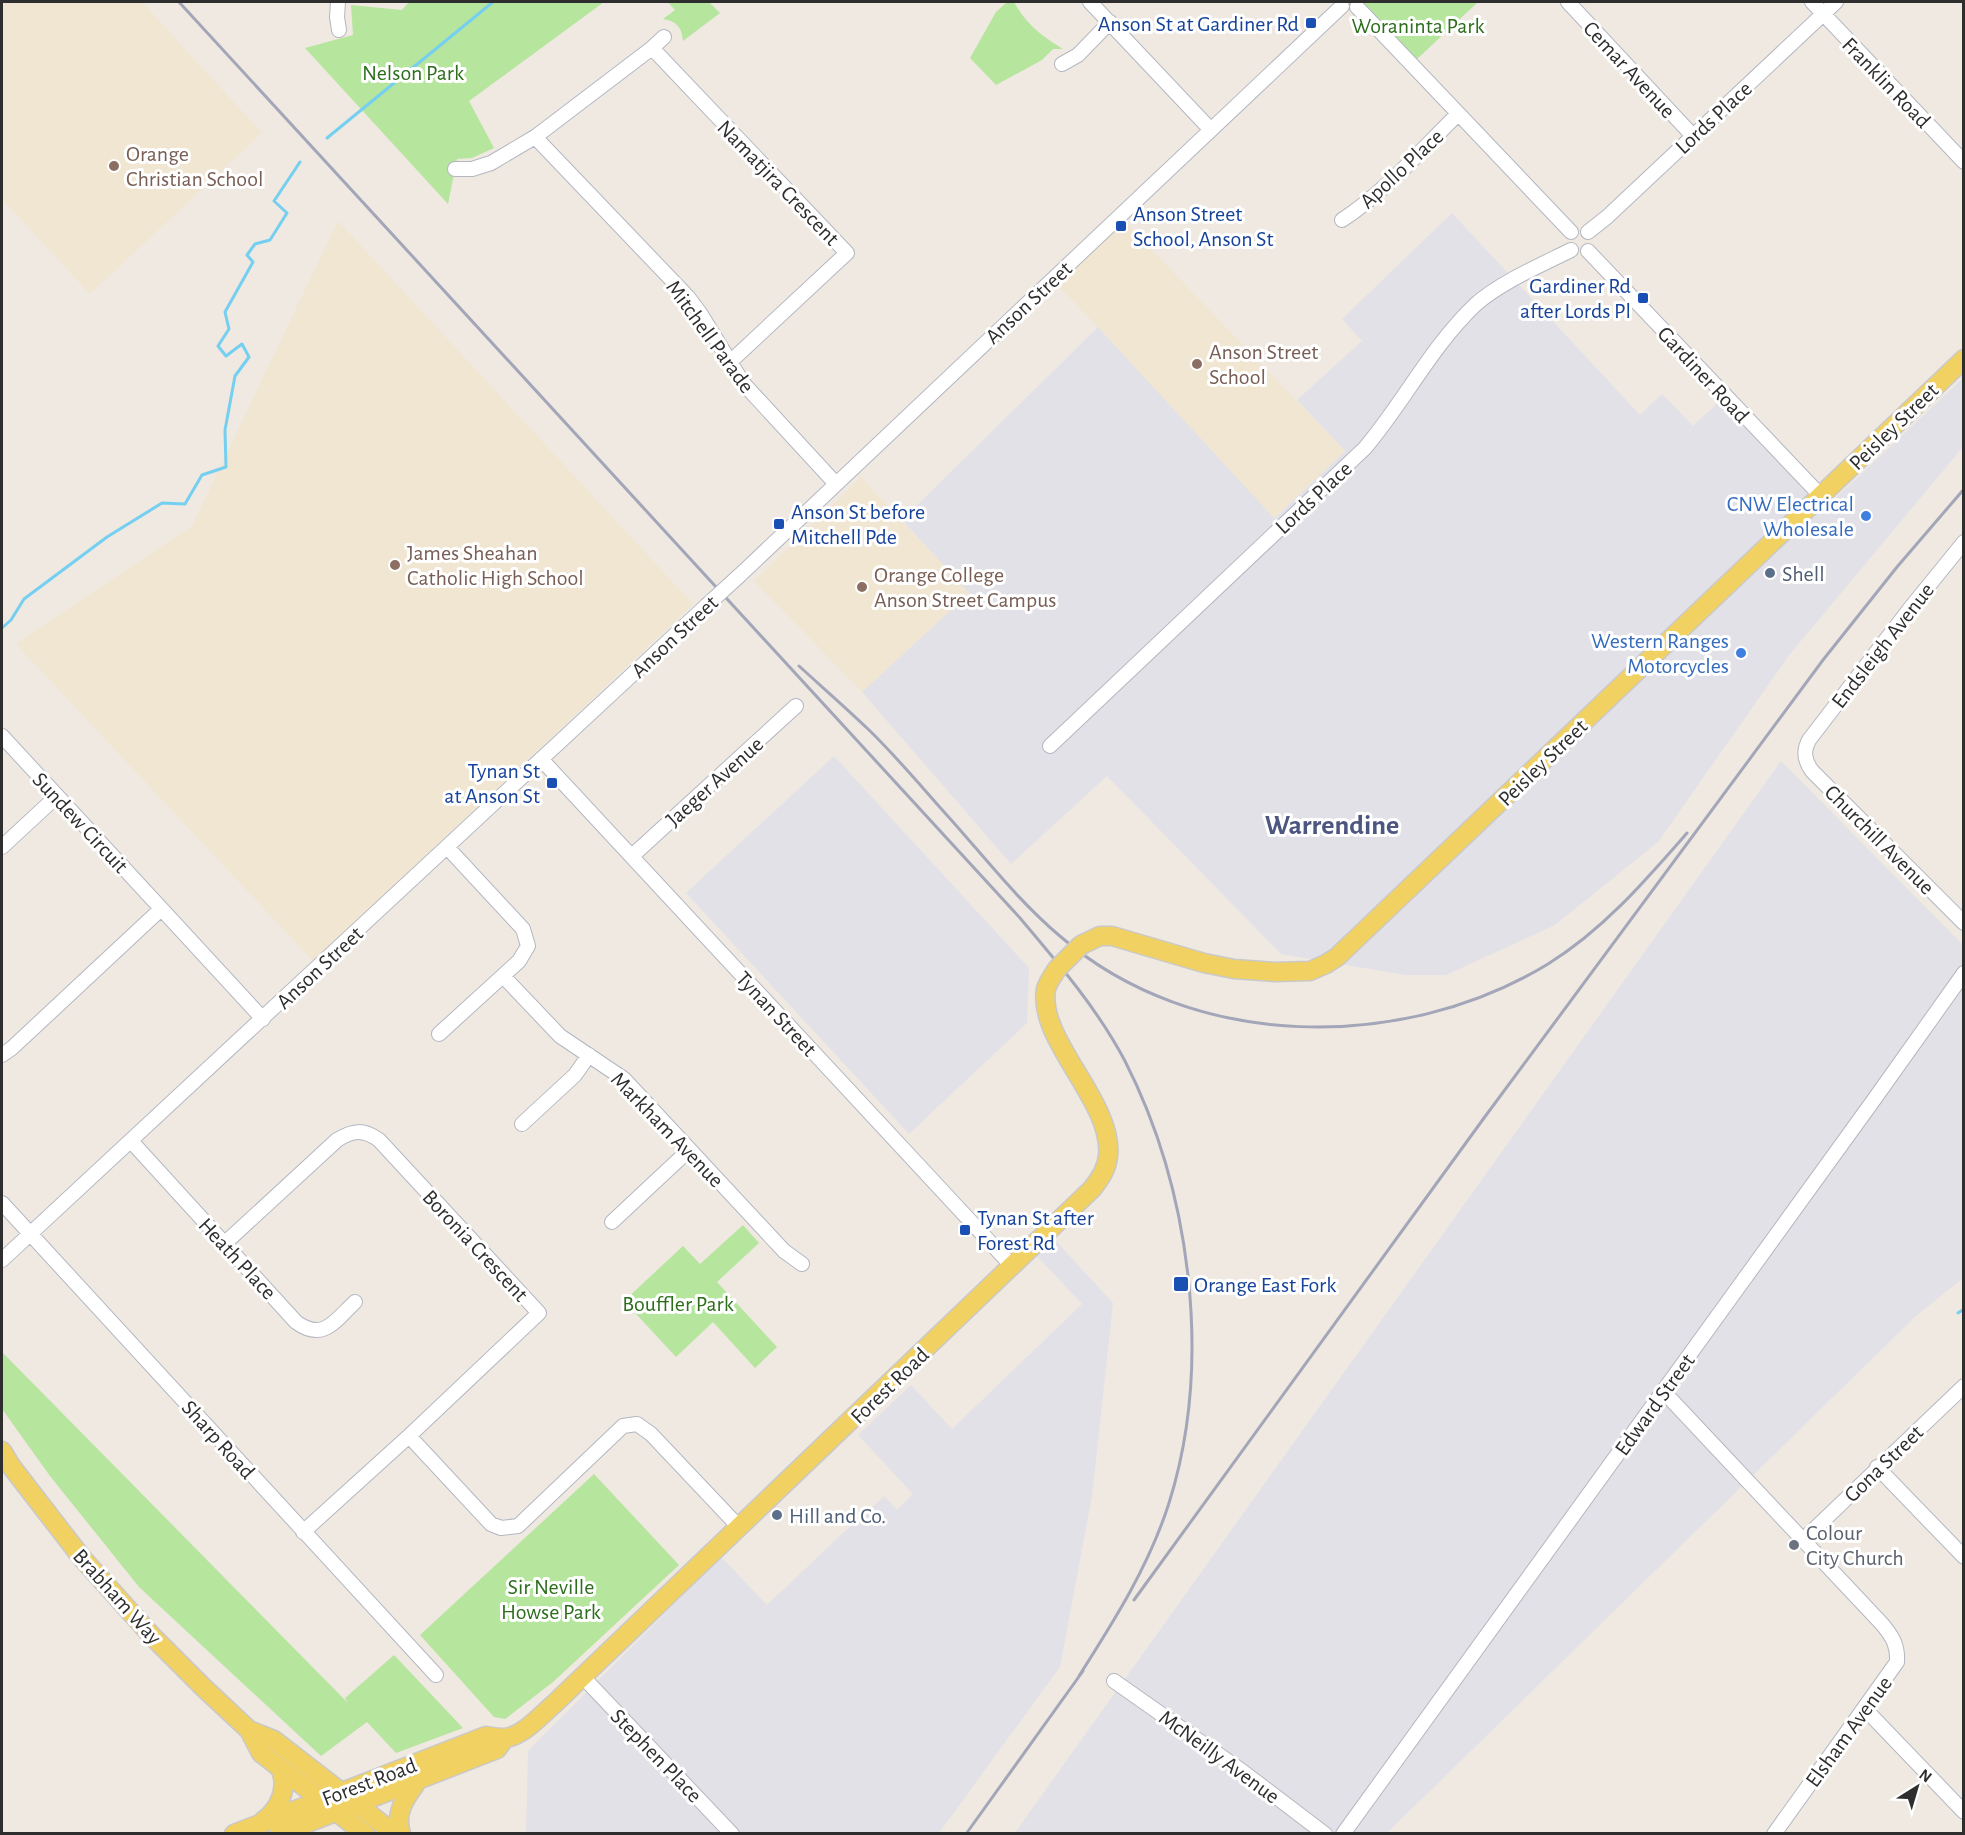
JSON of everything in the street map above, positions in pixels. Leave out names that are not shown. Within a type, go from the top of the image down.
[{"type":"main road","name":"Peisley Street","points":[[1058,969],[1081,945],[1100,936],[1112,936],[1204,963],[1234,969],[1275,972],[1310,971],[1326,964],[1345,949],[1964,359]]},
{"type":"main road","name":"Forest Road","points":[[234,1833],[486,1736],[505,1738],[530,1725],[1013,1267],[1092,1189],[1104,1170],[1108,1156],[1107,1139],[1103,1124],[1048,1014],[1047,987],[1058,969]]},
{"type":"main road","name":"Brabham Way","points":[[2,1451],[82,1558],[152,1636],[249,1730],[261,1754],[365,1833]]},
{"type":"main road","name":"Brabham Way","points":[[249,1730],[274,1740],[395,1833]]},
{"type":"main road","name":"Forest Road","points":[[279,1833],[497,1749],[505,1738]]},
{"type":"main road","points":[[259,1824],[271,1815],[282,1797],[284,1781],[280,1768]]},
{"type":"main road","points":[[401,1833],[398,1820],[402,1802],[419,1779]]},
{"type":"street","points":[[338,2],[339,30]]},
{"type":"street","points":[[1090,2],[1211,130]]},
{"type":"street","name":"Cemar Avenue","points":[[1568,2],[1693,136]]},
{"type":"street","name":"Franklin Road","points":[[1812,2],[1964,162]]},
{"type":"street","name":"Lords Place","points":[[1588,232],[1607,217],[1836,2]]},
{"type":"street","points":[[1341,4],[1350,9],[1358,4],[1458,114],[1571,232]]},
{"type":"street","name":"Anson Street","points":[[2,1260],[740,575],[1211,130],[1341,4]]},
{"type":"street","points":[[1062,64],[1078,55],[1110,22]]},
{"type":"street","points":[[455,169],[472,168],[491,163],[535,137],[664,38]]},
{"type":"street","name":"Namatjira Crescent","points":[[652,48],[847,253],[730,362]]},
{"type":"street","name":"Apollo Place","points":[[1342,220],[1356,212],[1458,114]]},
{"type":"street","name":"Mitchell Parade","points":[[535,137],[688,297],[743,383],[836,484]]},
{"type":"street","points":[[1578,229],[1588,232],[1592,244],[1588,251],[1578,254],[1571,250],[1568,239],[1571,232],[1578,229]]},
{"type":"street","name":"Lords Place","points":[[1050,746],[1365,448],[1388,422],[1440,344],[1476,304],[1521,275],[1571,250]]},
{"type":"street","name":"Gardiner Road","points":[[1588,251],[1821,496]]},
{"type":"street","name":"Endsleigh Avenue","points":[[1805,751],[1809,740],[1908,610],[1964,542]]},
{"type":"street","name":"Jaeger Avenue","points":[[632,856],[796,706]]},
{"type":"street","name":"Sundew Circuit","points":[[2,736],[262,1019]]},
{"type":"street","name":"Churchill Avenue","points":[[1805,751],[1812,771],[1964,923]]},
{"type":"street","name":"Tynan Street","points":[[541,759],[1013,1267]]},
{"type":"street","points":[[2,847],[57,796]]},
{"type":"street","points":[[439,1034],[503,976],[524,954],[528,946],[523,929],[447,847]]},
{"type":"street","points":[[2,1055],[161,909]]},
{"type":"street","name":"Edward Street","points":[[1342,1833],[1874,1101],[1964,973]]},
{"type":"street","name":"Markham Avenue","points":[[503,976],[552,1029],[624,1079],[784,1251],[802,1264]]},
{"type":"street","points":[[522,1124],[575,1075],[589,1055]]},
{"type":"street","name":"Boronia Crescent","points":[[224,1244],[337,1140],[348,1133],[359,1131],[368,1133],[379,1140],[539,1313],[303,1532]]},
{"type":"street","name":"Heath Place","points":[[130,1141],[296,1322],[315,1332],[325,1330],[355,1302]]},
{"type":"street","points":[[612,1222],[689,1150]]},
{"type":"street","name":"Sharp Road","points":[[2,1203],[436,1676]]},
{"type":"street","name":"Elsham Avenue","points":[[1663,1391],[1882,1624],[1893,1637],[1898,1651],[1897,1662],[1865,1709],[1774,1833]]},
{"type":"street","name":"Gona Street","points":[[1802,1541],[1877,1467],[1961,1393]]},
{"type":"street","points":[[409,1436],[491,1524],[501,1528],[518,1526],[623,1426],[637,1424],[651,1434],[739,1527]]},
{"type":"street","points":[[1877,1467],[1964,1557]]},
{"type":"street","name":"Stephen Place","points":[[582,1676],[732,1833]]},
{"type":"street","name":"McNeilly Avenue","points":[[1114,1681],[1325,1833]]},
{"type":"street","points":[[1865,1709],[1964,1812]]},
{"type":"shaded area","name":"Orange Christian School","points":[[2,2],[142,2],[262,133],[90,294],[2,199]]},
{"type":"shaded area","points":[[1452,213],[1640,415],[1662,394],[1693,426],[1721,400],[1823,510],[1963,378],[1963,447],[1790,654],[1658,842],[1555,925],[1446,975],[1405,975],[1281,954],[1107,776],[1011,864],[862,692],[969,593],[902,520],[1098,327],[1275,518],[1345,451],[1297,400],[1362,341],[1342,319]]},
{"type":"shaded area","name":"Anson Street School","points":[[1123,220],[1345,451],[1274,518],[1056,284]]},
{"type":"shaded area","name":"James Sheahan Catholic High School","points":[[338,221],[693,604],[313,961],[16,644],[192,526]]},
{"type":"shaded area","name":"Orange College Anson Street Campus","points":[[861,477],[969,593],[862,692],[754,581]]},
{"type":"shaded area","points":[[834,756],[1029,968],[1027,1023],[909,1134],[686,893]]},
{"type":"shaded area","points":[[1781,761],[1963,945],[1963,1278],[1916,1316],[1387,1833],[1014,1834]]},
{"type":"shaded area","points":[[1055,1240],[1113,1303],[1092,1496],[1060,1667],[939,1833],[526,1834],[528,1751],[721,1557],[767,1605],[884,1496],[897,1510],[913,1494],[858,1435],[911,1385],[952,1429],[1082,1304],[1037,1256]]},
{"type":"green space","name":"Nelson Park","points":[[409,2],[604,2],[469,101],[494,148],[472,158],[457,159],[448,204],[305,48],[353,35],[351,5],[402,10]]},
{"type":"green space","points":[[668,2],[709,2],[720,13],[683,41],[678,26],[672,21],[663,19],[675,10]]},
{"type":"green space","points":[[1007,2],[1014,2],[1035,29],[1063,49],[1053,49],[1042,60],[996,85],[970,58],[996,12]]},
{"type":"green space","name":"Woraninta Park","points":[[1362,2],[1478,2],[1417,59]]},
{"type":"green space","name":"Bouffler Park","points":[[743,1225],[759,1243],[717,1282],[777,1347],[755,1368],[713,1322],[676,1357],[624,1301],[683,1246],[700,1264]]},
{"type":"green space","points":[[2,1352],[348,1703],[345,1698],[394,1655],[463,1728],[396,1753],[367,1722],[321,1756],[139,1587],[50,1476],[2,1409]]},
{"type":"green space","name":"Sir Neville Howse Park","points":[[594,1474],[679,1565],[553,1682],[505,1719],[494,1717],[420,1635]]},
{"type":"waterway","points":[[327,138],[493,2]]},
{"type":"waterway","points":[[2,628],[11,620],[24,599],[107,537],[162,503],[185,504],[202,475],[226,467],[225,430],[235,376],[249,357],[242,344],[226,356],[218,346],[229,329],[225,312],[253,262],[247,255],[255,244],[270,240],[287,213],[274,201],[300,162]]},
{"type":"waterway","points":[[1958,1313],[1964,1309]]},
{"type":"railway","points":[[179,2],[1020,918],[1089,1004],[1125,1061],[1148,1112],[1166,1165],[1180,1221],[1188,1278],[1192,1336],[1190,1393],[1182,1449],[1161,1526],[1130,1592],[1079,1676]]},
{"type":"railway","points":[[1134,1600],[1484,1118],[1823,660],[1897,567],[1964,489]]},
{"type":"railway","points":[[799,666],[878,739],[1015,893],[1061,937],[1114,975],[1172,1002],[1235,1019],[1299,1027],[1365,1025],[1429,1013],[1491,993],[1548,964],[1587,936],[1639,887],[1687,833]]},
{"type":"railway","points":[[966,1834],[1083,1671]]},
{"type":"place","name":"Anson St at Gardiner Rd","points":[[1311,23]]},
{"type":"place","name":"Orange Christian School","points":[[114,166]]},
{"type":"place","name":"Anson Street School, Anson St","points":[[1121,226]]},
{"type":"place","name":"Gardiner Rd after Lords Pl","points":[[1643,298]]},
{"type":"place","name":"Anson Street School","points":[[1197,364]]},
{"type":"place","name":"CNW Electrical Wholesale","points":[[1866,516]]},
{"type":"place","name":"Anson St before Mitchell Pde","points":[[779,524]]},
{"type":"place","name":"James Sheahan Catholic High School","points":[[395,565]]},
{"type":"place","name":"Shell","points":[[1770,573]]},
{"type":"place","name":"Orange College Anson Street Campus","points":[[862,587]]},
{"type":"place","name":"Western Ranges Motorcycles","points":[[1741,653]]},
{"type":"place","name":"Tynan St at Anson St","points":[[552,783]]},
{"type":"place","name":"Tynan St after Forest Rd","points":[[965,1230]]},
{"type":"place","name":"Orange East Fork","points":[[1181,1284]]},
{"type":"place","name":"Hill and Co.","points":[[777,1515]]},
{"type":"place","name":"Colour City Church","points":[[1794,1545]]},
{"type":"district","name":"Warrendine","points":[[1332,824]]}]
